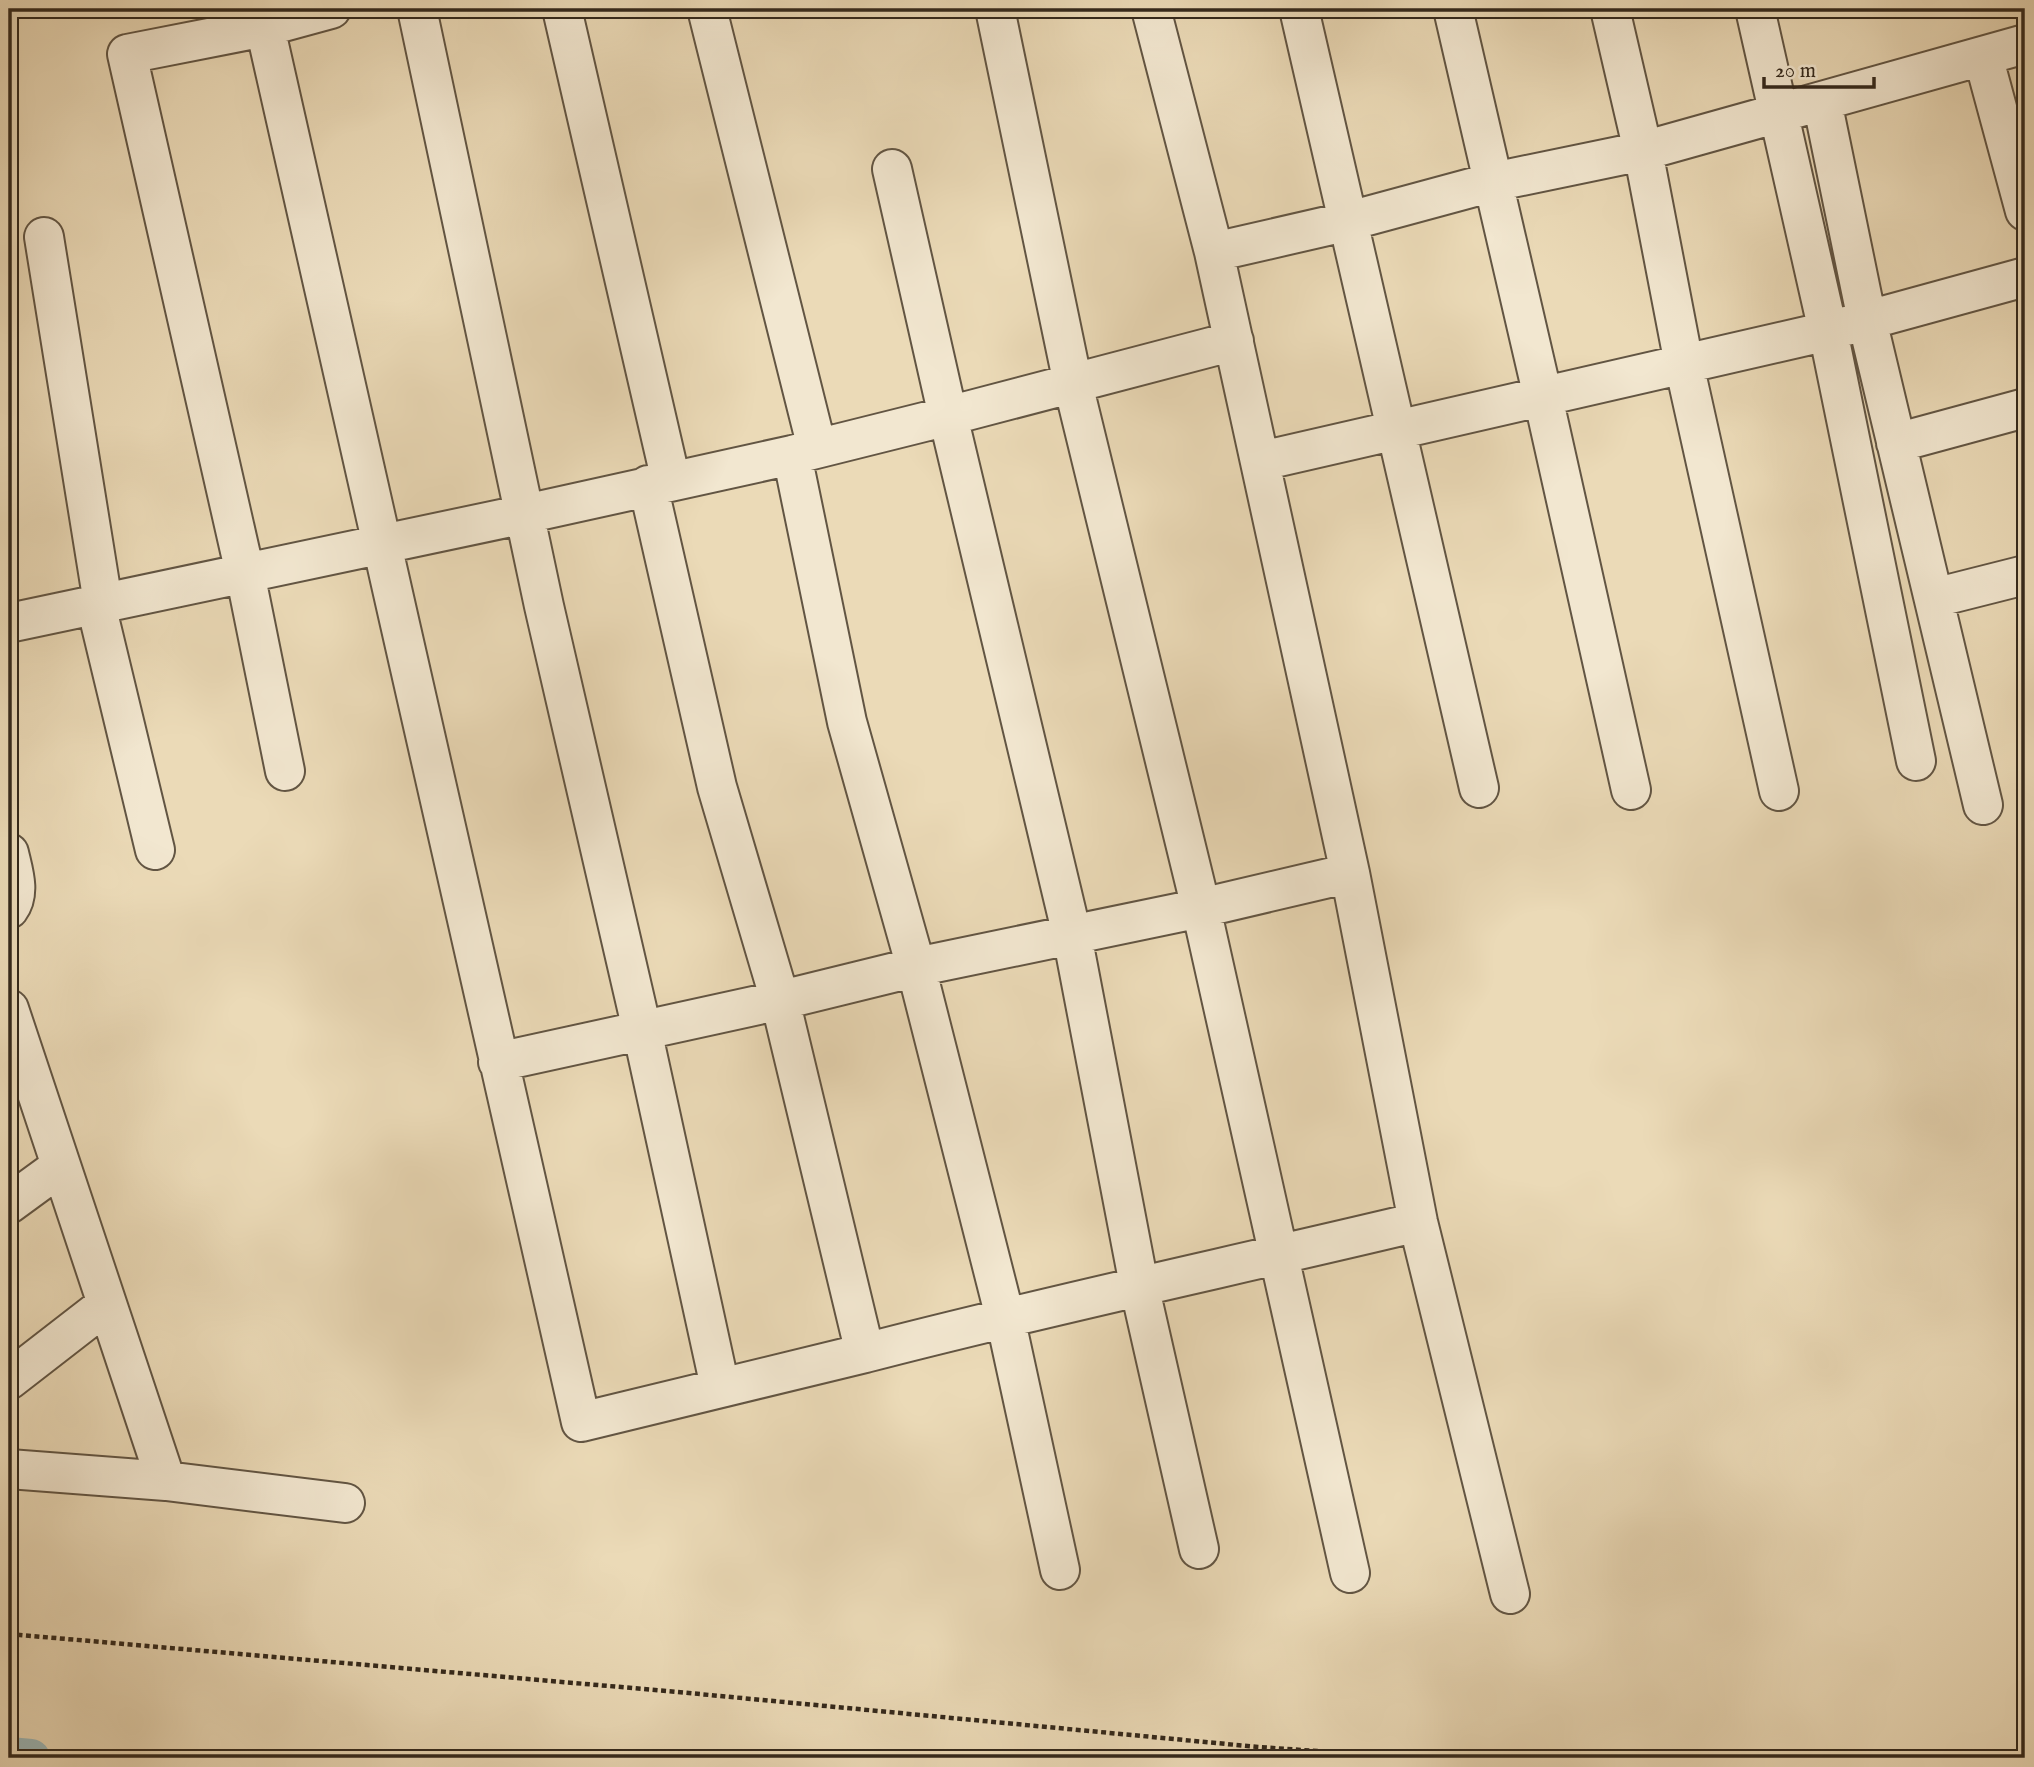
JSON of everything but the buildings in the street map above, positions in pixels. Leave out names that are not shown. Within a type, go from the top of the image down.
[{"type":"street","points":[[285,771],[245,573],[127,54],[265,27],[331,9]]},
{"type":"street","points":[[417,9],[547,620],[642,1030],[719,1387]]},
{"type":"street","points":[[562,9],[659,483],[717,787],[780,1000],[865,1353]]},
{"type":"street","points":[[707,9],[804,452],[847,722],[916,967],[1005,1317],[1059,1570]]},
{"type":"street","points":[[995,9],[1073,384],[1201,908],[1350,1573]]},
{"type":"street","points":[[1151,9],[1214,252],[1350,873],[1418,1222],[1510,1594]]},
{"type":"street","points":[[1299,9],[1479,788]]},
{"type":"street","points":[[1453,9],[1631,790]]},
{"type":"street","points":[[1610,9],[1643,151],[1684,364],[1779,791]]},
{"type":"street","points":[[1755,9],[1828,331],[1916,761]]},
{"type":"street","points":[[265,27],[581,1422],[1005,1317],[1418,1222]]},
{"type":"street","points":[[1214,252],[1349,221],[1493,182],[1643,151],[2025,44]]},
{"type":"street","points":[[1983,56],[2025,211]]},
{"type":"street","points":[[1822,101],[1867,320],[1983,805]]},
{"type":"street","points":[[892,169],[1072,935],[1139,1285],[1199,1549]]},
{"type":"street","points":[[44,237],[99,604],[155,850]]},
{"type":"street","points":[[1261,461],[1828,331],[2025,277]]},
{"type":"street","points":[[9,624],[804,452],[1234,341]]},
{"type":"street","points":[[1896,443],[2025,408]]},
{"type":"street","points":[[1934,598],[2025,575]]},
{"type":"street","points":[[9,853],[16,890],[9,909]]},
{"type":"street","points":[[498,1062],[916,967],[1201,908],[1350,873]]},
{"type":"street","points":[[10,1019],[166,1481]]},
{"type":"street","points":[[9,1204],[61,1166]]},
{"type":"street","points":[[9,1380],[107,1304]]},
{"type":"street","points":[[9,1469],[166,1481],[345,1503]]},
{"type":"path","points":[[9,1633],[691,1693],[1258,1747],[1418,1758]]},
{"type":"waterway","points":[[9,1756],[31,1758]]}]
